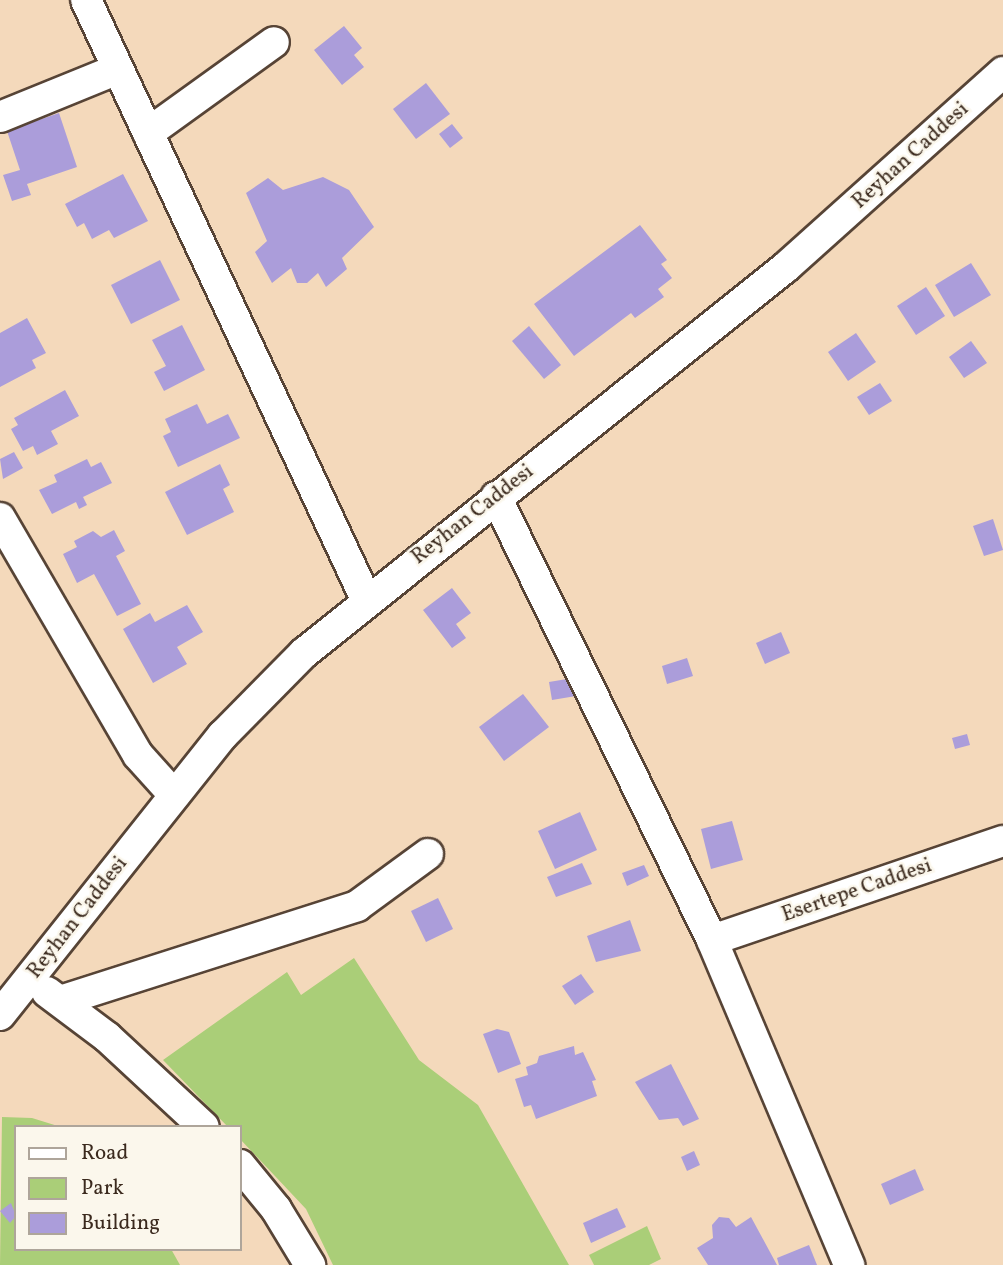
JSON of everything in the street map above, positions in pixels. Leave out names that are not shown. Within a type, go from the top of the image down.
[{"type":"street","points":[[86,0],[366,599]]},
{"type":"street","points":[[148,133],[274,42]]},
{"type":"street","points":[[0,117],[118,69]]},
{"type":"street","name":"Reyhan Caddesi","points":[[0,1015],[174,795],[258,697],[366,599],[786,267],[1001,78]]},
{"type":"street","points":[[496,497],[712,940],[849,1265]]},
{"type":"street","points":[[0,518],[138,755],[174,795]]},
{"type":"street","name":"Esertepe Caddesi","points":[[712,940],[1001,846]]},
{"type":"street","points":[[60,1001],[348,909],[380,892],[428,854]]},
{"type":"street","points":[[29,980],[107,1037],[202,1125]]},
{"type":"street","points":[[242,1167],[276,1209],[310,1265]]},
{"type":"green space","points":[[354,958],[419,1060],[478,1105],[569,1265],[333,1265],[306,1209],[242,1141],[242,1125],[226,1125],[163,1060],[287,972],[301,995]]},
{"type":"green space","points":[[2,1117],[32,1118],[55,1125],[14,1125],[14,1251],[172,1251],[180,1265],[0,1265]]},
{"type":"green space","points":[[647,1226],[661,1259],[649,1265],[594,1265],[589,1255]]},
{"type":"building","points":[[344,26],[362,48],[354,55],[364,67],[342,85],[314,50]]},
{"type":"building","points":[[426,83],[450,114],[416,139],[393,109]]},
{"type":"building","points":[[59,113],[77,167],[27,184],[31,195],[12,201],[3,175],[20,170],[7,131]]},
{"type":"building","points":[[452,124],[463,138],[450,148],[439,134]]},
{"type":"building","points":[[123,174],[148,221],[114,238],[109,230],[92,239],[84,223],[77,227],[65,204]]},
{"type":"building","points":[[323,177],[349,190],[374,227],[342,258],[347,269],[326,287],[318,273],[307,283],[297,283],[291,268],[272,283],[255,252],[267,241],[246,193],[268,178],[283,190]]},
{"type":"building","points":[[640,225],[667,260],[661,264],[672,278],[658,289],[664,297],[635,318],[631,313],[574,356],[534,304]]},
{"type":"building","points":[[160,260],[180,300],[131,324],[111,285]]},
{"type":"building","points":[[971,263],[991,295],[954,317],[935,285]]},
{"type":"building","points":[[926,287],[945,316],[916,335],[897,306]]},
{"type":"building","points":[[27,318],[46,353],[32,360],[36,368],[0,387],[0,333]]},
{"type":"building","points":[[182,325],[205,370],[164,391],[154,372],[166,366],[152,340]]},
{"type":"building","points":[[529,326],[561,365],[544,379],[512,341]]},
{"type":"building","points":[[856,333],[876,362],[848,381],[828,352]]},
{"type":"building","points":[[971,341],[987,363],[964,378],[949,357]]},
{"type":"building","points":[[880,383],[892,401],[869,415],[857,397]]},
{"type":"building","points":[[65,390],[79,416],[51,431],[58,444],[37,455],[33,446],[23,451],[11,429],[18,425],[14,418]]},
{"type":"building","points":[[197,404],[207,424],[228,414],[240,438],[178,467],[163,436],[171,432],[165,419]]},
{"type":"building","points":[[14,452],[23,468],[3,479],[0,459]]},
{"type":"building","points":[[87,459],[91,467],[101,462],[112,483],[83,497],[87,505],[79,509],[76,502],[52,514],[39,490],[57,482],[54,475]]},
{"type":"building","points":[[220,464],[230,485],[223,489],[234,512],[187,535],[165,492]]},
{"type":"building","points":[[993,519],[1003,550],[984,556],[973,526]]},
{"type":"building","points":[[114,530],[125,551],[116,556],[141,604],[117,616],[94,574],[77,583],[63,554],[77,547],[74,541],[93,531],[101,537]]},
{"type":"building","points":[[452,588],[471,613],[456,624],[466,638],[452,648],[423,610]]},
{"type":"building","points":[[187,605],[203,632],[177,647],[187,664],[153,683],[123,629],[150,613],[155,622]]},
{"type":"building","points":[[781,632],[790,653],[765,664],[756,643]]},
{"type":"building","points":[[687,658],[693,676],[667,684],[662,666]]},
{"type":"building","points":[[573,678],[576,696],[552,700],[549,682]]},
{"type":"building","points":[[523,694],[549,727],[504,761],[479,727]]},
{"type":"building","points":[[967,734],[970,745],[955,749],[952,738]]},
{"type":"building","points":[[580,812],[597,850],[555,869],[538,831]]},
{"type":"building","points":[[732,821],[743,860],[711,869],[701,829]]},
{"type":"building","points":[[582,863],[592,884],[556,897],[547,877]]},
{"type":"building","points":[[644,865],[649,876],[627,886],[622,873]]},
{"type":"building","points":[[438,898],[453,929],[426,942],[411,911]]},
{"type":"building","points":[[630,920],[641,951],[596,962],[587,936]]},
{"type":"building","points":[[581,974],[594,992],[575,1005],[562,986]]},
{"type":"building","points":[[497,1029],[509,1032],[521,1064],[498,1073],[483,1034]]},
{"type":"building","points":[[574,1046],[575,1055],[583,1052],[596,1080],[592,1081],[597,1096],[536,1119],[531,1105],[524,1107],[515,1079],[528,1075],[526,1067],[537,1063],[539,1056]]},
{"type":"building","points":[[671,1064],[699,1119],[683,1126],[678,1118],[659,1120],[635,1082]]},
{"type":"building","points":[[694,1151],[700,1165],[687,1171],[681,1157]]},
{"type":"building","points":[[915,1169],[924,1190],[890,1205],[881,1184]]},
{"type":"building","points":[[11,1203],[14,1218],[10,1223],[0,1211]]},
{"type":"building","points":[[617,1208],[626,1227],[591,1243],[583,1223]]},
{"type":"building","points":[[719,1217],[729,1218],[736,1227],[751,1217],[777,1265],[708,1265],[697,1248],[713,1238],[712,1225]]},
{"type":"building","points":[[809,1245],[817,1265],[779,1265],[777,1258]]}]
